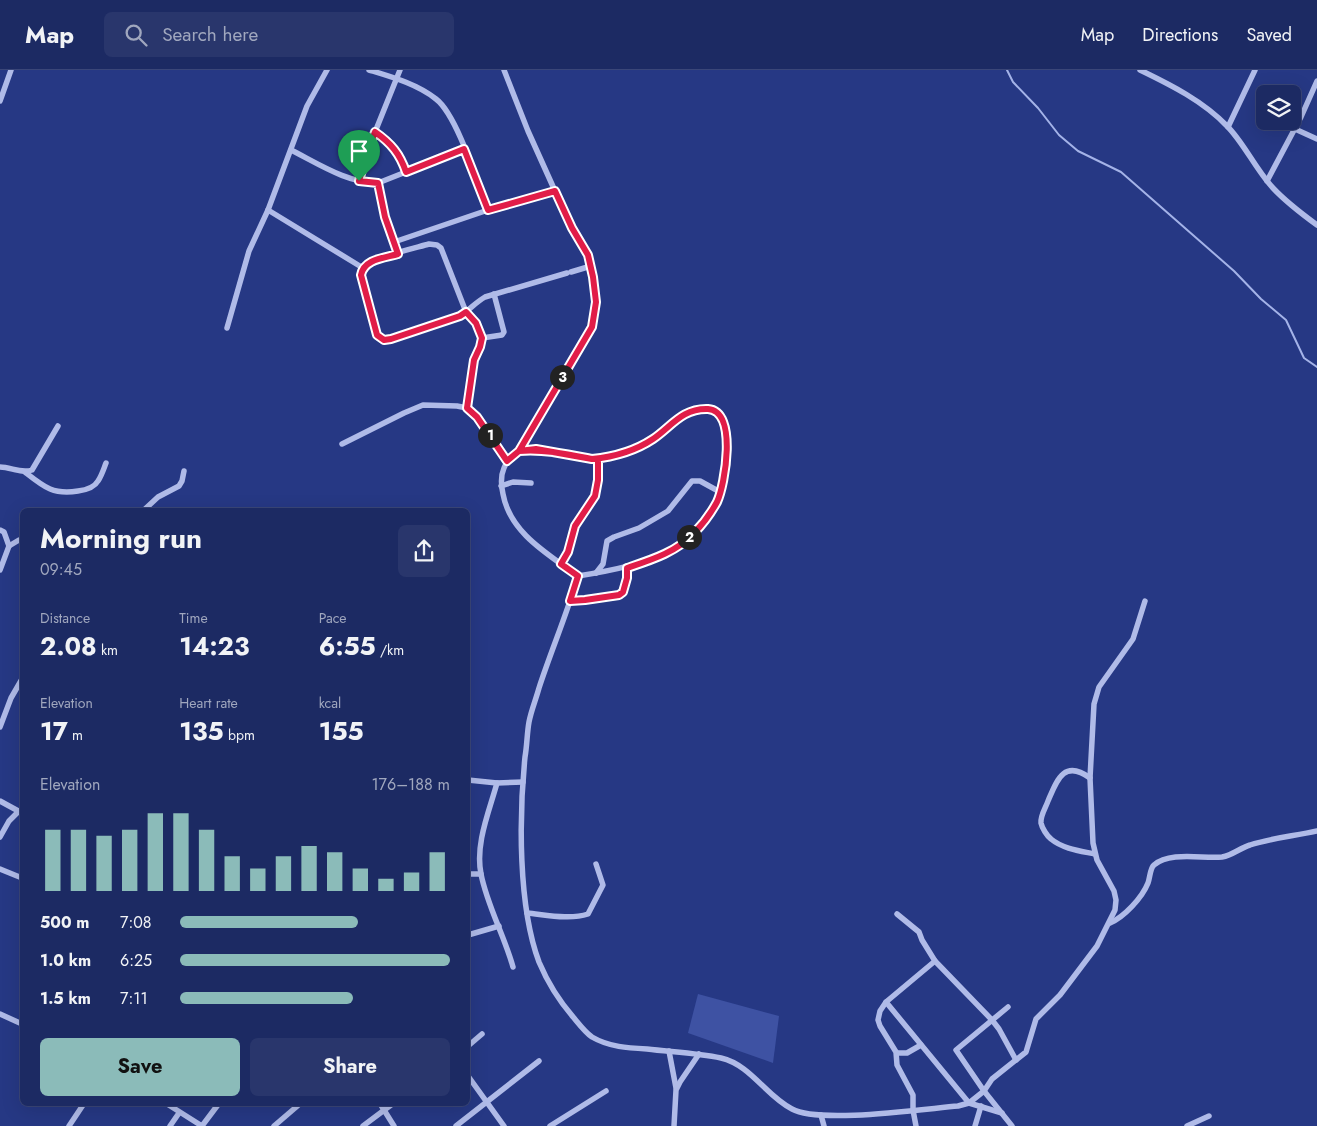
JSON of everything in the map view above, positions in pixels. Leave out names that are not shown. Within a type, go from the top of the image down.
[{"type":"street","points":[[0,101],[11,70]]},
{"type":"street","points":[[227,328],[249,251],[268,210],[307,106],[327,70]]},
{"type":"street","points":[[369,70],[423,91],[444,106],[456,130],[488,210]]},
{"type":"street","points":[[359,181],[365,158],[400,70]]},
{"type":"street","points":[[504,70],[555,191],[572,228],[588,255],[596,302],[592,327],[519,451],[507,461],[503,471],[501,486],[513,521],[530,540],[578,576],[627,568],[662,555],[693,535],[717,502],[727,450],[726,430],[718,412],[709,409],[694,411],[678,418],[653,439],[626,452],[598,459],[536,449],[519,451]]},
{"type":"street","points":[[1140,70],[1177,88],[1215,115],[1228,127],[1273,188],[1296,210],[1317,225]]},
{"type":"street","points":[[1228,127],[1256,70]]},
{"type":"street","points":[[1301,116],[1317,81]]},
{"type":"street","points":[[1267,181],[1294,130]]},
{"type":"street","points":[[1297,130],[1317,139]]},
{"type":"street","points":[[375,132],[386,140],[400,156],[406,172]]},
{"type":"street","points":[[291,150],[332,171],[359,181],[378,183],[464,149]]},
{"type":"street","points":[[378,183],[385,217],[398,254]]},
{"type":"street","points":[[394,242],[488,210],[555,191]]},
{"type":"street","points":[[268,210],[363,268]]},
{"type":"street","points":[[467,408],[474,360],[482,338],[476,323],[466,312],[440,248],[437,245],[429,244],[365,265],[361,275],[377,335],[384,340],[460,316],[466,312],[474,304],[485,297],[590,266]]},
{"type":"street","points":[[482,338],[502,335],[504,332],[494,294]]},
{"type":"street","points":[[342,444],[423,405],[457,406],[467,408],[477,417],[507,461]]},
{"type":"street","points":[[25,472],[32,470],[35,466],[43,448],[58,426]]},
{"type":"street","points":[[561,564],[568,552],[575,526],[595,496],[598,480],[598,459]]},
{"type":"street","points":[[0,467],[25,472],[41,485],[59,493],[65,493],[93,486],[98,481],[106,463]]},
{"type":"street","points":[[146,508],[158,497],[179,486],[184,471]]},
{"type":"street","points":[[596,573],[603,564],[607,541],[639,528],[668,511],[692,481],[700,481],[720,492]]},
{"type":"street","points":[[501,486],[513,482],[531,483]]},
{"type":"street","points":[[0,530],[4,532],[9,546]]},
{"type":"street","points":[[0,570],[9,546],[20,540]]},
{"type":"street","points":[[570,601],[619,595],[625,588],[627,568]]},
{"type":"street","points":[[578,576],[550,652],[529,722],[523,782],[523,875],[532,939],[540,963],[567,1010],[590,1036],[616,1046],[699,1054],[732,1062],[745,1070],[788,1107],[803,1114],[821,1115],[881,1114],[958,1106],[969,1103],[984,1091],[992,1079],[1026,1052],[1036,1019],[1067,986],[1097,946],[1110,923],[1115,910],[1116,900],[1111,883],[1095,854],[1092,830],[1090,778],[1094,704],[1099,687],[1133,639],[1145,602]]},
{"type":"street","points":[[0,727],[11,698],[20,682]]},
{"type":"street","points":[[1090,778],[1079,771],[1073,770],[1064,773],[1057,780],[1042,816],[1041,824],[1051,839],[1069,848],[1095,854]]},
{"type":"street","points":[[470,780],[497,783],[523,782]]},
{"type":"street","points":[[497,783],[482,838],[481,874],[512,966]]},
{"type":"street","points":[[0,801],[20,812],[9,821],[0,838]]},
{"type":"street","points":[[1110,923],[1120,919],[1132,907],[1148,884],[1152,868],[1155,864],[1177,857],[1224,856],[1236,853],[1252,844],[1317,831]]},
{"type":"street","points":[[527,913],[554,916],[588,914],[603,885],[596,864]]},
{"type":"street","points":[[0,869],[20,877]]},
{"type":"street","points":[[470,874],[481,874]]},
{"type":"street","points":[[897,914],[919,932],[935,961],[992,1020],[1016,1060]]},
{"type":"street","points":[[470,934],[499,926]]},
{"type":"street","points":[[916,1126],[912,1110],[913,1095],[897,1065],[897,1054],[878,1020],[880,1010],[886,1002],[935,961]]},
{"type":"street","points":[[886,1002],[969,1103],[1002,1113]]},
{"type":"street","points":[[1008,1006],[956,1050],[1010,1125]]},
{"type":"street","points":[[0,1014],[20,1023]]},
{"type":"street","points":[[470,1044],[482,1034]]},
{"type":"street","points":[[897,1054],[907,1053],[921,1045]]},
{"type":"street","points":[[669,1052],[676,1090],[674,1126]]},
{"type":"street","points":[[676,1090],[699,1054]]},
{"type":"street","points":[[456,1126],[539,1061]]},
{"type":"street","points":[[470,1079],[504,1126]]},
{"type":"street","points":[[550,1126],[606,1091]]},
{"type":"street","points":[[69,1126],[82,1106]]},
{"type":"street","points":[[170,1106],[202,1126],[217,1106]]},
{"type":"street","points":[[274,1126],[297,1106]]},
{"type":"street","points":[[381,1106],[394,1126]]},
{"type":"street","points":[[363,1126],[390,1106]]},
{"type":"street","points":[[975,1126],[981,1106]]},
{"type":"street","points":[[170,1126],[179,1112]]},
{"type":"street","points":[[821,1115],[824,1126]]},
{"type":"street","points":[[1186,1126],[1209,1116]]},
{"type":"shaded area","points":[[698,994],[779,1016],[773,1063],[688,1033]]},
{"type":"waterway","points":[[1007,70],[1013,82],[1038,108],[1059,135],[1078,151],[1121,172],[1234,271],[1261,299],[1286,320],[1304,358],[1317,367]]},
{"type":"route","points":[[359,181],[375,132],[386,140],[400,156],[406,172],[464,149],[488,210],[555,191],[572,228],[588,255],[596,302],[592,327],[519,451],[536,449],[592,459],[606,458],[626,452],[653,439],[678,418],[694,411],[709,409],[718,412],[726,430],[727,450],[722,487],[717,502],[693,535],[678,546],[662,555],[627,568],[625,588],[619,595],[570,601],[578,576],[561,564],[568,552],[575,526],[595,496],[598,480],[598,459],[592,459],[556,452],[536,449],[519,451],[507,461],[477,417],[467,408],[474,360],[482,338],[476,323],[466,312],[460,316],[391,339],[384,340],[377,335],[361,275],[362,271],[365,265],[398,254],[385,217],[378,183],[359,181]]}]
